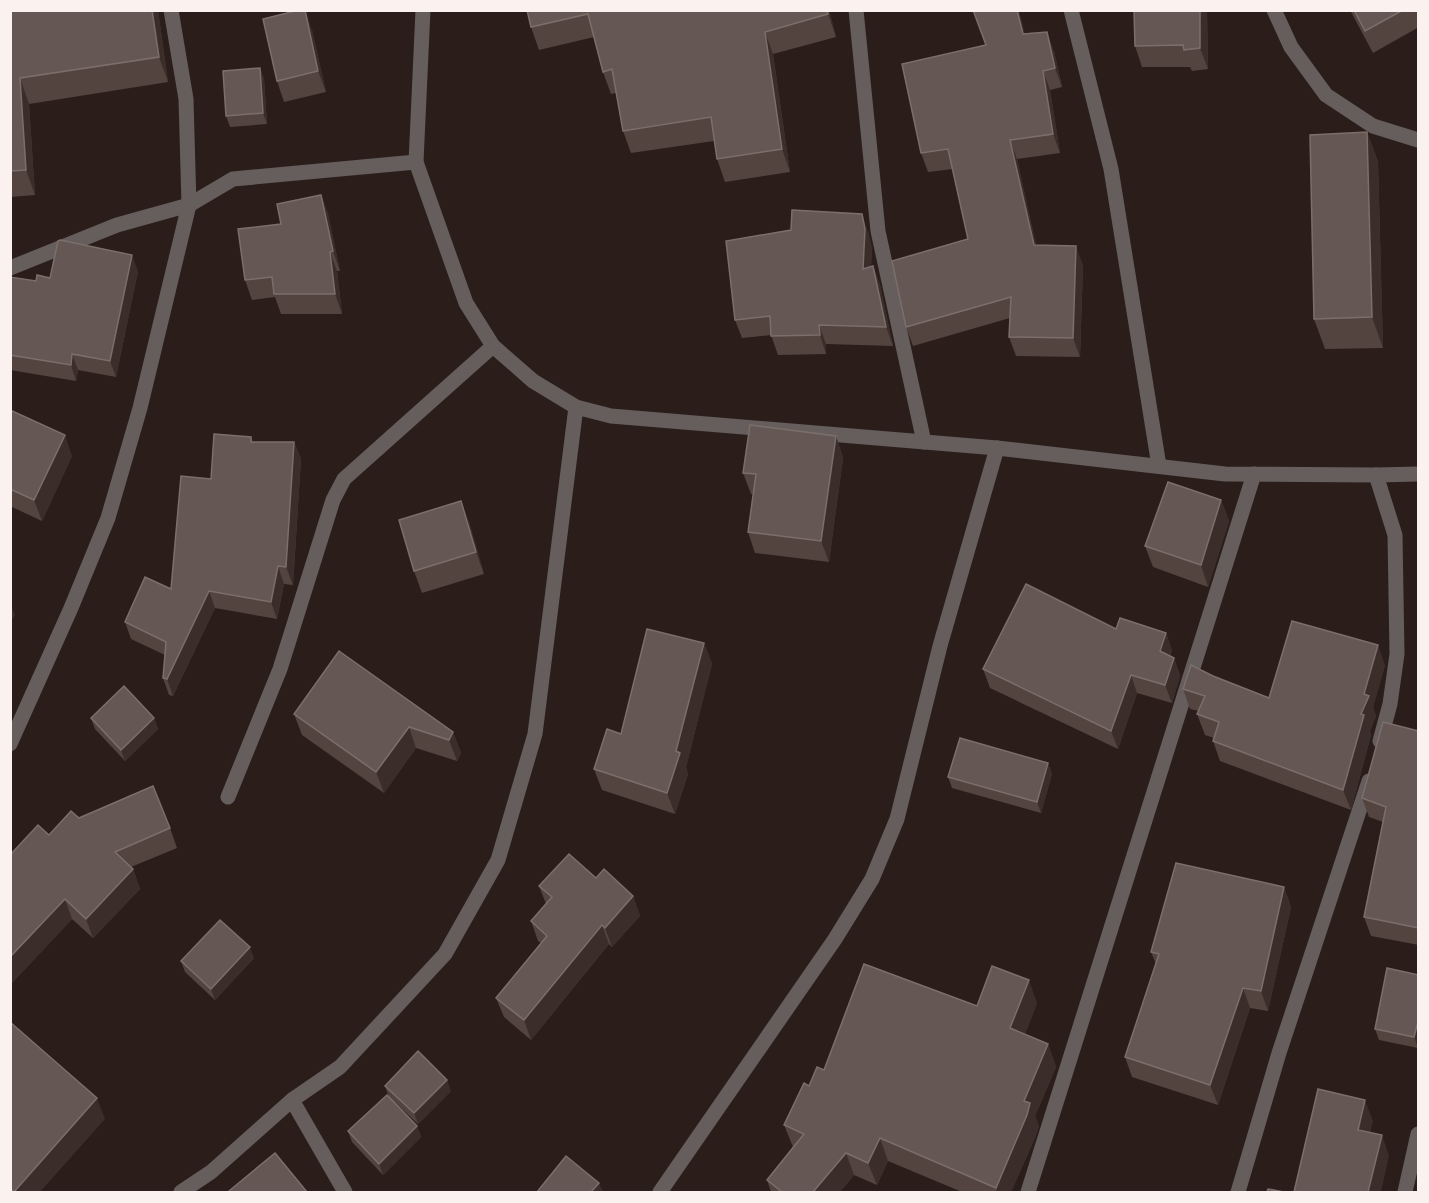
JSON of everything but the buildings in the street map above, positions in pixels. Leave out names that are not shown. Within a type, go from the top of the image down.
[{"type":"street","points":[[10,744],[71,609],[108,518],[140,408],[189,205],[186,99],[171,10]]},
{"type":"street","points":[[423,10],[416,162],[466,303],[493,346],[533,381],[576,407],[611,416],[997,448],[1225,474],[1419,474]]},
{"type":"street","points":[[856,10],[878,231],[924,442]]},
{"type":"street","points":[[1071,10],[1111,169],[1159,466]]},
{"type":"street","points":[[1274,10],[1292,47],[1326,95],[1373,126],[1419,140]]},
{"type":"street","points":[[10,268],[117,225],[189,205],[233,179],[416,162]]},
{"type":"street","points":[[228,796],[280,669],[333,500],[344,479],[493,346]]},
{"type":"street","points":[[181,1192],[211,1172],[292,1100],[340,1067],[445,954],[498,860],[535,734],[576,407]]},
{"type":"street","points":[[660,1192],[835,939],[872,879],[897,819],[940,646],[997,448]]},
{"type":"street","points":[[1028,1192],[1254,474]]},
{"type":"street","points":[[1238,1192],[1279,1053],[1361,810],[1390,704],[1397,654],[1395,535],[1376,475]]},
{"type":"street","points":[[292,1100],[345,1192]]},
{"type":"street","points":[[1405,1192],[1419,1134]]}]
